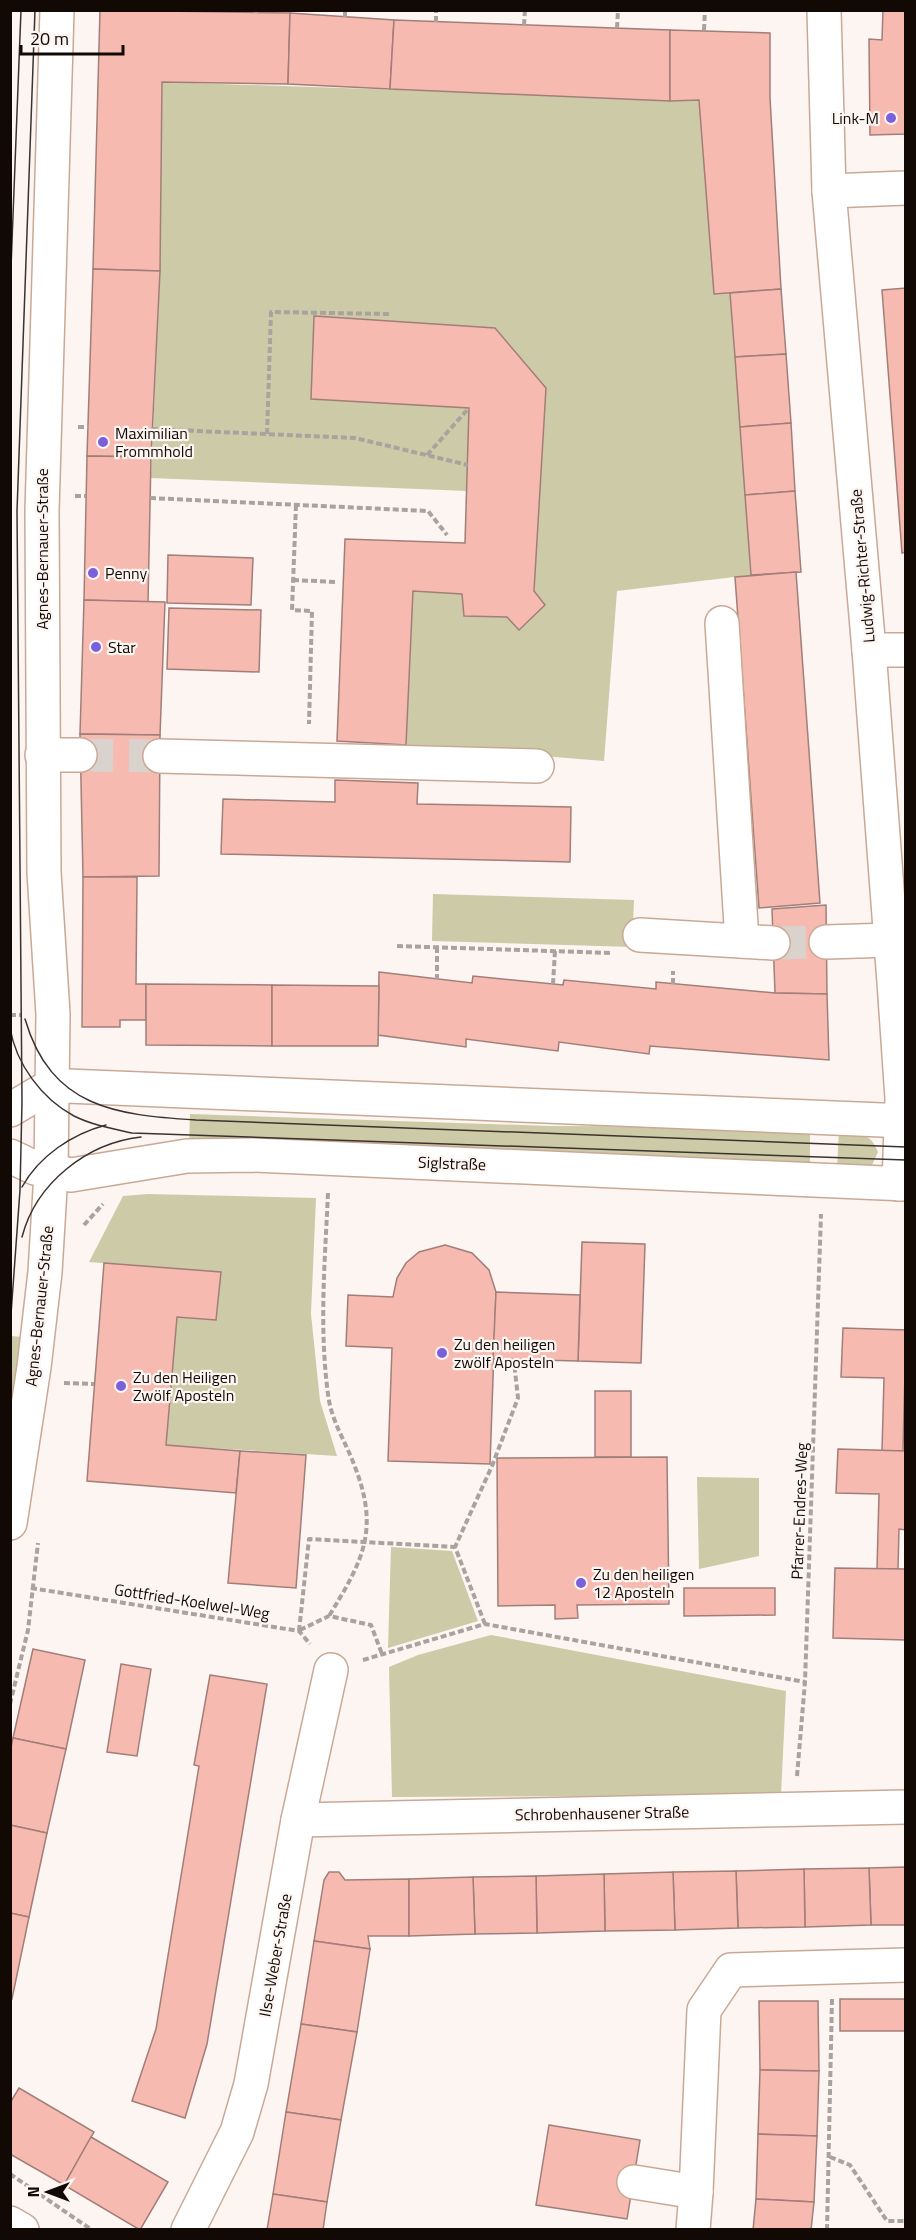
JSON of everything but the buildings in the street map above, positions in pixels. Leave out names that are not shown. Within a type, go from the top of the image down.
[{"type":"street","name":"Agnes-Bernauer-Straße","points":[[10,1523],[36,1355],[45,1272],[54,1088],[42,756],[43,423],[57,10]]},
{"type":"street","name":"Ludwig-Richter-Straße","points":[[824,10],[829,191],[869,650],[903,1121]]},
{"type":"street","points":[[829,191],[906,188]]},
{"type":"street","points":[[627,944],[757,942],[722,623]]},
{"type":"street","points":[[869,650],[906,650]]},
{"type":"street","points":[[42,756],[80,756]]},
{"type":"street","points":[[160,756],[537,766]]},
{"type":"street","points":[[826,942],[891,940]]},
{"type":"street","points":[[10,1110],[42,1091],[54,1088],[903,1121]]},
{"type":"street","name":"Siglstraße","points":[[10,1156],[51,1173],[71,1175],[187,1156],[252,1155],[902,1184],[903,1121]]},
{"type":"street","name":"Ilse-Weber-Straße","points":[[188,2229],[237,2132],[251,2084],[298,1820],[331,1670]]},
{"type":"street","name":"Schrobenhausener Straße","points":[[298,1820],[538,1813],[906,1807]]},
{"type":"street","points":[[693,2229],[704,2010],[731,1970],[906,1965]]},
{"type":"street","points":[[634,2182],[696,2192]]},
{"type":"street","points":[[10,2223],[22,2229]]},
{"type":"path","points":[[345,10],[345,17]]},
{"type":"path","points":[[436,10],[436,22]]},
{"type":"path","points":[[524,25],[525,10]]},
{"type":"path","points":[[617,28],[618,10]]},
{"type":"path","points":[[704,30],[705,10]]},
{"type":"path","points":[[267,434],[271,312],[389,314]]},
{"type":"path","points":[[427,455],[469,408]]},
{"type":"path","points":[[74,427],[89,427]]},
{"type":"path","points":[[152,429],[355,438],[468,465]]},
{"type":"path","points":[[150,498],[428,511],[447,535]]},
{"type":"path","points":[[296,505],[292,610],[312,611],[309,724]]},
{"type":"path","points":[[293,580],[337,582]]},
{"type":"path","points":[[397,946],[555,951],[627,944]]},
{"type":"path","points":[[437,947],[437,979]]},
{"type":"path","points":[[553,984],[555,951]]},
{"type":"path","points":[[316,1192],[339,1193]]},
{"type":"path","points":[[299,1631],[329,1616],[351,1580],[367,1541],[367,1508],[356,1467],[336,1427],[328,1398],[323,1310],[328,1193]]},
{"type":"path","points":[[80,1232],[96,1211],[110,1198]]},
{"type":"path","name":"Pfarrer-Endres-Weg","points":[[794,1810],[805,1682],[821,1212],[832,1212]]},
{"type":"path","points":[[485,1623],[456,1547],[492,1467],[518,1398],[514,1362]]},
{"type":"path","points":[[64,1383],[94,1384]]},
{"type":"path","points":[[456,1547],[309,1539],[299,1631],[331,1670],[485,1623],[805,1682]]},
{"type":"path","name":"Gottfried-Koelwel-Weg","points":[[31,1588],[299,1631]]},
{"type":"path","points":[[329,1616],[371,1625],[382,1654]]},
{"type":"path","points":[[827,2229],[832,1967]]},
{"type":"path","points":[[830,2157],[850,2165],[887,2221],[906,2221]]},
{"type":"path","points":[[10,2174],[92,2229]]},
{"type":"shaded area","points":[[162,82],[699,100],[714,293],[730,293],[751,575],[617,591],[604,761],[406,745],[413,591],[462,594],[464,616],[507,617],[519,630],[545,605],[534,591],[546,388],[495,328],[314,317],[312,399],[469,408],[467,491],[151,478],[160,271]]},
{"type":"shaded area","points":[[433,894],[634,900],[632,947],[432,941]]},
{"type":"shaded area","points":[[190,1114],[550,1126],[810,1127],[810,1170],[189,1145]]},
{"type":"shaded area","points":[[839,1129],[863,1134],[872,1141],[878,1152],[872,1165],[859,1170],[837,1170]]},
{"type":"shaded area","points":[[148,1194],[316,1198],[311,1314],[320,1401],[337,1456],[166,1445],[177,1317],[216,1320],[221,1272],[89,1262],[123,1196]]},
{"type":"shaded area","points":[[11,1336],[23,1337],[11,1434]]},
{"type":"shaded area","points":[[697,1477],[759,1478],[759,1556],[699,1569]]},
{"type":"shaded area","points":[[391,1547],[452,1551],[478,1621],[388,1648]]},
{"type":"shaded area","points":[[491,1635],[786,1691],[781,1795],[392,1797],[389,1667],[418,1655]]},
{"type":"tunnel","points":[[80,755],[160,756]]},
{"type":"tunnel","points":[[773,943],[826,942]]},
{"type":"tram line","points":[[10,293],[21,10]]},
{"type":"tram line","points":[[10,1328],[20,1190],[22,1102],[17,511],[35,10]]},
{"type":"tram line","points":[[25,1019],[37,1049],[51,1072],[69,1089],[90,1101],[139,1115],[196,1120],[906,1147]]},
{"type":"tram line","points":[[10,1028],[24,1067],[51,1100],[81,1119],[132,1133],[906,1160]]},
{"type":"tram line","points":[[22,1187],[47,1156],[69,1140],[106,1125]]},
{"type":"tram line","points":[[22,1237],[39,1199],[66,1169],[102,1148],[141,1137]]},
{"type":"place","name":"Link-M","points":[[891,118]]},
{"type":"place","name":"Maximilian Frommhold","points":[[103,442]]},
{"type":"place","name":"Penny","points":[[93,573]]},
{"type":"place","name":"Star","points":[[96,647]]},
{"type":"place","name":"Zu den heiligen zwölf Aposteln","points":[[442,1353]]},
{"type":"place","name":"Zu den Heiligen Zwölf Aposteln","points":[[121,1386]]},
{"type":"place","name":"Zu den heiligen 12 Aposteln","points":[[581,1583]]}]
